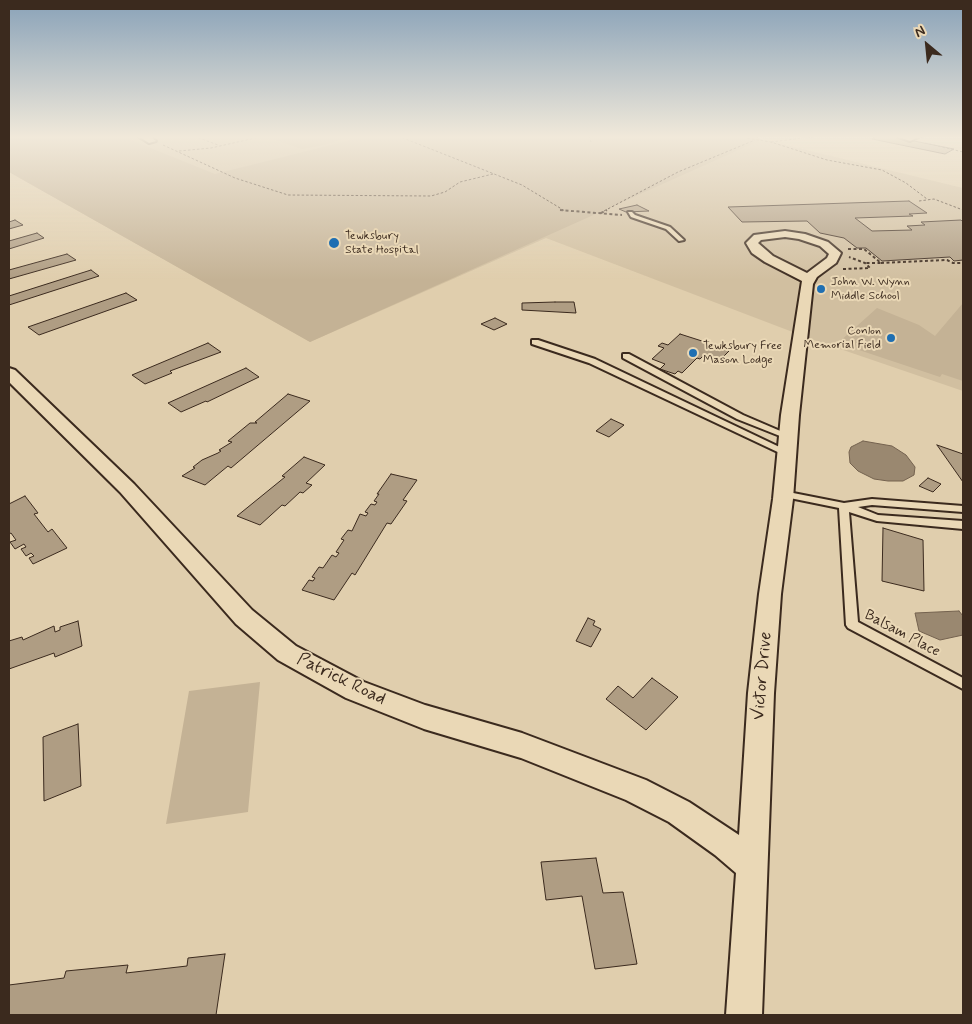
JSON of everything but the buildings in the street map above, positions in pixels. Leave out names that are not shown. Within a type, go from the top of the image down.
[{"type":"street","points":[[785,234],[806,237],[831,248],[835,254],[832,260],[809,280],[768,259],[756,250],[752,243],[758,237],[785,234]]},
{"type":"street","name":"Victor Drive","points":[[744,1015],[761,693],[787,445],[809,280]]},
{"type":"street","name":"Patrick Road","points":[[9,373],[127,488],[244,617],[288,653],[355,690],[424,716],[522,746],[636,790],[679,812],[726,844],[752,866]]},
{"type":"lane","points":[[632,215],[668,228],[681,240]]},
{"type":"lane","points":[[535,342],[592,361],[787,445]]},
{"type":"lane","points":[[626,356],[740,417],[787,445]]},
{"type":"lane","points":[[783,494],[844,506],[877,518],[963,525]]},
{"type":"lane","points":[[844,506],[872,502],[963,509]]},
{"type":"lane","name":"Balsam Place","points":[[844,506],[852,625],[963,684]]},
{"type":"path","points":[[254,184],[288,194],[431,196],[445,192],[457,184]]},
{"type":"path","points":[[517,184],[530,189],[562,211],[632,215]]},
{"type":"path","points":[[600,213],[656,184]]},
{"type":"path","points":[[907,184],[927,199]]},
{"type":"path","points":[[919,201],[927,199],[943,201],[963,210]]},
{"type":"path","points":[[844,249],[864,249],[881,263]]},
{"type":"path","points":[[865,263],[947,260],[953,264],[963,263]]},
{"type":"path","points":[[843,269],[846,273]]},
{"type":"shaded area","points":[[30,184],[946,184],[963,188],[963,391],[811,339],[546,238],[310,342]]},
{"type":"shaded area","name":"Tewksbury State Hospital","points":[[30,184],[663,184],[310,342]]},
{"type":"shaded area","name":"Conlon Memorial Field","points":[[963,303],[963,381],[942,374],[940,377],[838,343],[877,308],[919,325],[935,336]]},
{"type":"shaded area","points":[[863,441],[892,446],[906,455],[915,467],[914,475],[903,481],[888,481],[874,479],[858,471],[850,463],[849,452],[851,447]]},
{"type":"shaded area","points":[[959,611],[963,616],[963,635],[940,640],[919,631],[915,613]]},
{"type":"shaded area","points":[[260,682],[248,812],[166,824],[189,691]]},
{"type":"place","name":"Tewksbury State Hospital","points":[[334,243]]},
{"type":"place","name":"John W. Wynn Middle School","points":[[821,289]]},
{"type":"place","name":"Conlon Memorial Field","points":[[891,338]]},
{"type":"place","name":"Tewksbury Free Mason Lodge","points":[[693,353]]}]
